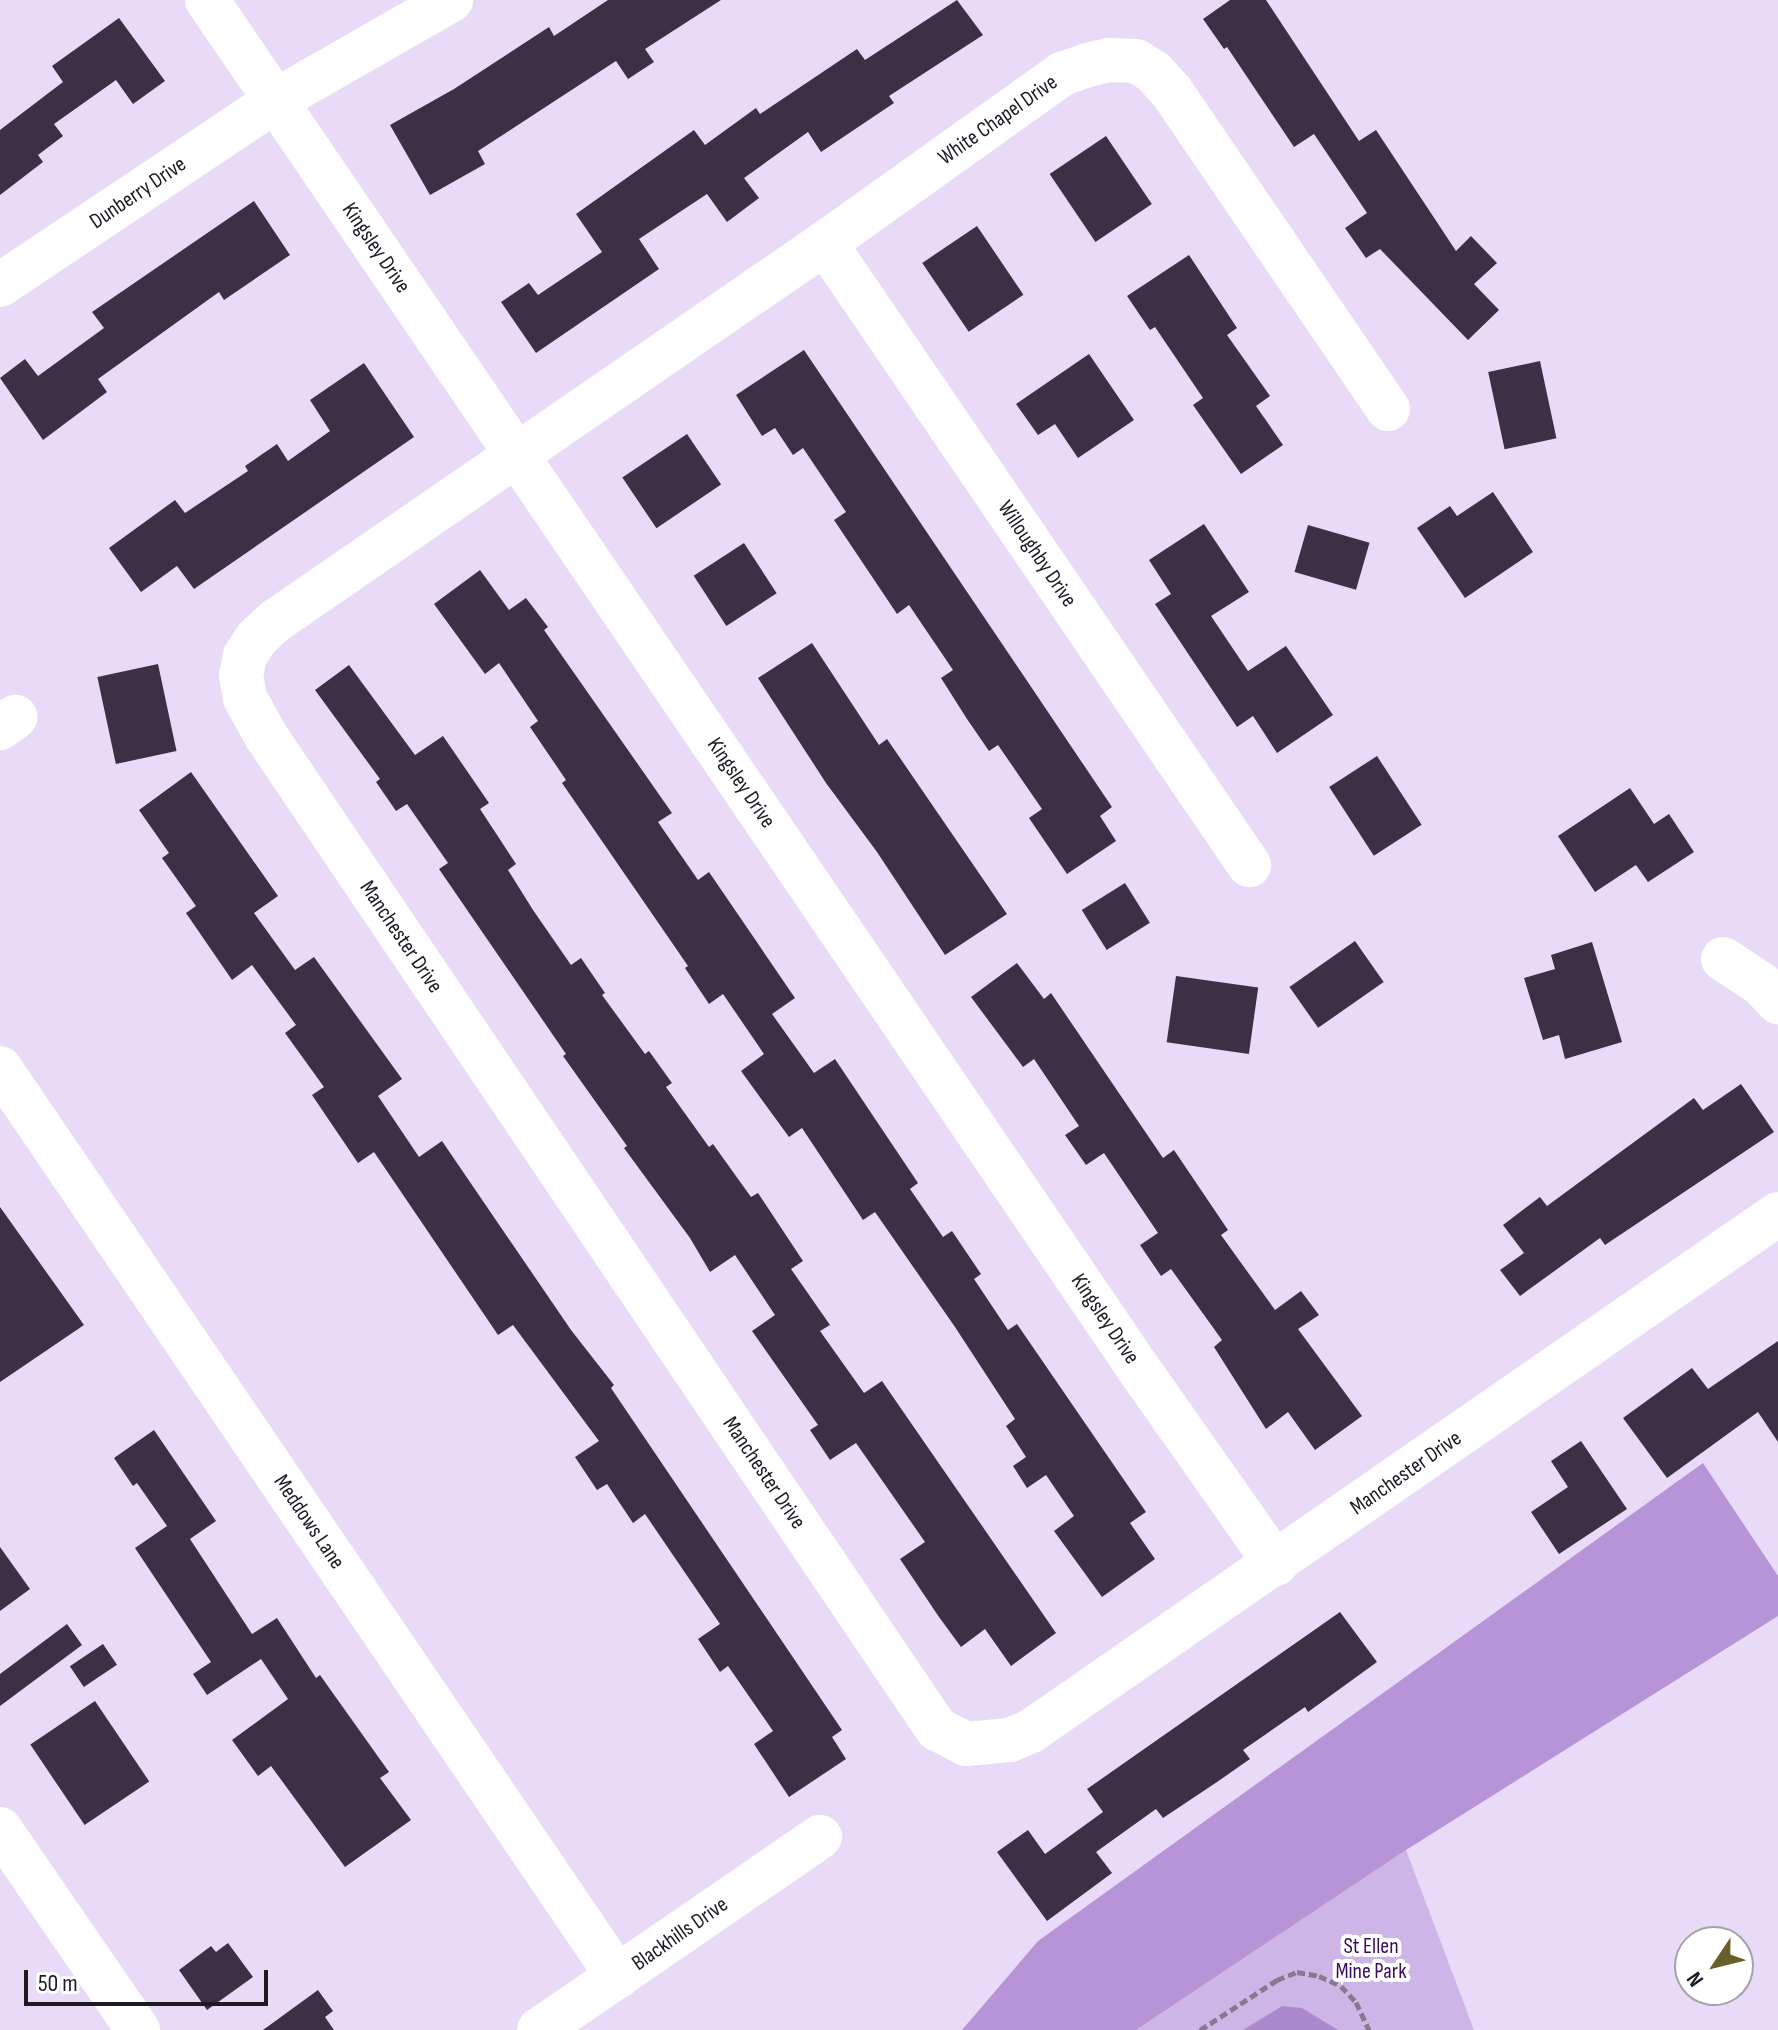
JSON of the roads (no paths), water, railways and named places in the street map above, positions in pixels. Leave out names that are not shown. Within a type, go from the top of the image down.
[{"type":"street","name":"Kingsley Drive","points":[[207,0],[1143,1375],[1276,1564]]},
{"type":"street","points":[[275,101],[451,0]]},
{"type":"street","name":"White Chapel Drive","points":[[518,455],[825,243],[1062,74],[1109,60],[1136,61],[1154,72],[1170,90],[1388,409]]},
{"type":"street","name":"Dunberry Drive","points":[[0,285],[275,101]]},
{"type":"street","name":"Willoughby Drive","points":[[825,243],[1249,865]]},
{"type":"street","name":"Manchester Drive","points":[[518,455],[275,621],[256,639],[245,656],[241,675],[245,698],[283,763],[937,1729],[966,1744],[1010,1740],[1031,1731],[1778,1214]]},
{"type":"street","points":[[1723,959],[1761,984],[1778,1002]]},
{"type":"street","name":"Meddows Lane","points":[[0,1068],[618,1977]]},
{"type":"street","points":[[0,1829],[138,2030]]},
{"type":"street","name":"Blackhills Drive","points":[[539,2030],[820,1837]]},
{"type":"park label","name":"St Ellen Mine Park","points":[[1371,1958]]}]
